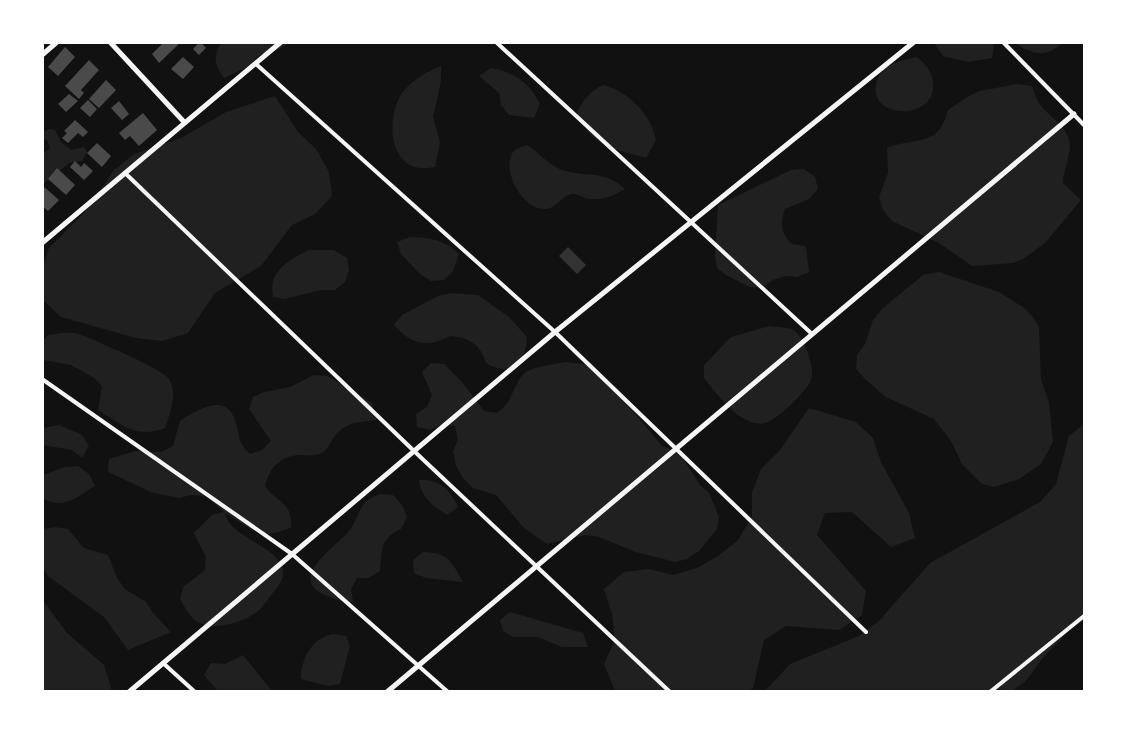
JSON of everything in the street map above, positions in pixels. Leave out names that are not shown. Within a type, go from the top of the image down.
[{"type":"street","points":[[42,55],[57,42]]},
{"type":"street","points":[[110,42],[185,122]]},
{"type":"street","points":[[42,243],[281,42]]},
{"type":"street","points":[[129,692],[555,332],[914,42]]},
{"type":"street","points":[[386,692],[1074,114]]},
{"type":"lane","points":[[496,42],[812,334]]},
{"type":"lane","points":[[1003,42],[1084,125]]},
{"type":"lane","points":[[256,64],[555,332],[866,632]]},
{"type":"lane","points":[[125,173],[414,451],[670,692]]},
{"type":"lane","points":[[42,379],[292,554],[448,692]]},
{"type":"lane","points":[[990,692],[1084,616]]},
{"type":"lane","points":[[163,663],[194,692]]},
{"type":"shaded area","points":[[1063,42],[1057,48],[1045,53],[1028,50],[1015,43]]},
{"type":"shaded area","points":[[221,43],[288,43],[278,50],[261,54],[247,67],[224,78],[218,69],[216,61]]},
{"type":"shaded area","points":[[934,43],[992,43],[994,45],[992,58],[968,62],[943,56]]},
{"type":"shaded area","points":[[917,57],[927,67],[931,75],[933,89],[931,97],[926,103],[911,110],[903,111],[887,108],[877,97],[876,87],[878,78],[891,65]]},
{"type":"shaded area","points":[[441,66],[441,81],[433,117],[440,142],[435,167],[421,168],[409,164],[401,157],[396,148],[393,136],[395,110],[402,93],[412,83]]},
{"type":"shaded area","points":[[491,68],[507,72],[526,84],[540,104],[534,118],[509,115],[501,105],[499,93],[479,76]]},
{"type":"shaded area","points":[[1017,84],[1032,86],[1040,105],[1066,132],[1070,148],[1063,183],[1081,200],[1046,242],[1025,258],[1013,263],[972,266],[939,243],[892,221],[883,210],[879,197],[888,173],[887,148],[932,136],[944,122],[948,110],[969,96],[980,91]]},
{"type":"shaded area","points":[[603,85],[613,88],[630,99],[649,121],[656,140],[646,158],[614,149],[604,144],[588,132],[582,123],[577,112],[588,96]]},
{"type":"shaded area","points":[[275,96],[298,132],[316,149],[329,172],[332,196],[315,214],[292,225],[261,266],[215,293],[188,333],[162,341],[136,338],[61,317],[43,300],[43,266],[49,248],[85,212],[114,170],[134,154],[181,138],[226,112]]},
{"type":"shaded area","points":[[49,129],[55,130],[61,142],[71,150],[84,147],[87,152],[82,161],[69,163],[43,184],[43,153],[50,148],[48,142],[43,138],[43,132]]},
{"type":"shaded area","points":[[527,145],[557,168],[602,176],[625,189],[601,199],[590,199],[571,194],[550,208],[534,207],[520,195],[511,177],[510,159],[513,152]]},
{"type":"shaded area","points":[[804,169],[815,177],[818,189],[809,199],[785,209],[782,228],[785,236],[792,244],[806,246],[809,272],[797,277],[785,276],[773,280],[762,288],[749,287],[717,268],[715,256],[718,205],[791,170]]},
{"type":"shaded area","points":[[410,237],[442,242],[459,254],[453,271],[444,280],[431,281],[420,274],[401,254],[397,242]]},
{"type":"shaded area","points":[[568,247],[586,265],[577,274],[559,256]]},
{"type":"shaded area","points":[[308,250],[334,250],[347,258],[349,270],[345,282],[335,290],[322,290],[284,299],[273,297],[273,280],[276,274],[286,263]]},
{"type":"shaded area","points":[[939,272],[999,292],[1023,307],[1033,317],[1039,327],[1041,379],[1049,403],[1053,442],[1041,464],[1019,479],[994,487],[982,484],[962,464],[951,441],[934,419],[886,397],[856,369],[857,355],[865,344],[873,320],[882,309],[923,275]]},
{"type":"shaded area","points":[[451,293],[478,295],[509,317],[527,337],[524,354],[516,365],[503,369],[486,363],[481,351],[469,340],[463,338],[450,336],[434,342],[420,342],[407,337],[394,325],[402,315],[438,296]]},
{"type":"shaded area","points":[[769,326],[783,327],[795,331],[805,346],[810,359],[812,377],[810,383],[800,396],[785,410],[772,420],[761,424],[744,419],[719,397],[704,378],[704,365],[731,337]]},
{"type":"shaded area","points":[[75,333],[87,337],[164,374],[172,384],[173,390],[171,410],[165,428],[146,432],[130,429],[122,425],[98,410],[102,386],[94,378],[71,365],[43,360],[43,340],[48,335]]},
{"type":"shaded area","points":[[565,362],[590,365],[618,393],[662,446],[679,452],[700,485],[709,493],[719,517],[717,529],[699,551],[687,559],[675,562],[636,552],[599,537],[586,535],[547,544],[524,528],[496,495],[473,488],[463,478],[456,466],[453,451],[458,440],[455,426],[442,424],[430,430],[417,427],[416,414],[427,407],[432,395],[422,372],[431,363],[444,364],[462,382],[484,411],[497,413],[507,403],[526,372],[539,367]]},
{"type":"shaded area","points":[[314,375],[327,376],[372,403],[377,420],[348,425],[339,431],[320,454],[293,456],[281,460],[273,468],[265,486],[287,507],[291,519],[291,527],[271,534],[263,533],[249,528],[225,513],[235,529],[262,546],[277,559],[282,567],[283,575],[264,605],[252,615],[228,625],[219,626],[211,626],[196,621],[180,599],[183,587],[205,570],[206,557],[194,533],[212,515],[224,512],[206,496],[191,495],[179,498],[153,493],[108,472],[109,459],[135,451],[161,452],[173,446],[180,421],[201,409],[217,405],[230,411],[235,420],[240,441],[250,454],[262,450],[271,441],[249,409],[253,397],[264,392],[290,387]]},
{"type":"shaded area","points":[[809,408],[856,422],[873,438],[881,462],[909,513],[915,538],[891,547],[852,512],[825,513],[817,535],[866,591],[862,615],[839,630],[786,626],[764,640],[753,688],[749,691],[615,691],[604,664],[615,640],[612,614],[604,589],[624,572],[649,569],[673,575],[697,568],[718,556],[738,540],[752,517],[752,492],[761,469],[780,450]]},
{"type":"shaded area","points":[[1084,424],[1084,615],[1042,659],[1025,682],[1010,692],[764,692],[790,664],[859,636],[879,621],[930,563],[1040,502],[1056,484],[1069,436]]},
{"type":"shaded area","points":[[59,425],[82,435],[89,446],[82,458],[72,450],[43,445],[43,428]]},
{"type":"shaded area","points":[[78,466],[89,474],[95,486],[70,501],[58,503],[43,499],[43,475],[65,467]]},
{"type":"shaded area","points":[[419,480],[432,481],[443,486],[458,507],[448,515],[437,509],[422,492]]},
{"type":"shaded area","points":[[380,494],[393,495],[402,505],[407,517],[401,529],[389,536],[383,546],[380,571],[369,578],[357,578],[351,589],[353,602],[338,600],[323,594],[313,587],[310,579],[313,570],[327,552],[349,531],[363,505],[372,497]]},
{"type":"shaded area","points":[[55,527],[68,529],[84,548],[108,555],[117,578],[125,589],[146,602],[153,613],[171,632],[128,650],[104,617],[48,576],[43,568],[43,529]]},
{"type":"shaded area","points":[[423,552],[444,556],[452,564],[463,582],[426,578],[414,573],[413,560]]},
{"type":"shaded area","points":[[42,599],[67,633],[104,665],[112,691],[43,691]]},
{"type":"shaded area","points":[[510,612],[583,633],[588,647],[562,647],[538,637],[513,637],[503,631],[500,620]]},
{"type":"shaded area","points":[[333,634],[346,636],[350,646],[340,684],[328,686],[301,679],[303,664],[309,650],[319,640]]},
{"type":"shaded area","points":[[243,655],[272,691],[218,691],[204,675],[211,663],[225,664]]},
{"type":"building","points":[[164,42],[181,42],[159,63],[152,54]]},
{"type":"building","points":[[200,42],[206,48],[199,55],[193,49]]},
{"type":"building","points":[[65,47],[75,57],[58,76],[48,67]]},
{"type":"building","points":[[183,57],[194,67],[183,79],[171,69]]},
{"type":"building","points":[[89,60],[99,70],[81,90],[84,93],[79,99],[65,86]]},
{"type":"building","points":[[106,80],[116,90],[99,108],[89,99]]},
{"type":"building","points":[[69,94],[78,101],[66,112],[58,104]]},
{"type":"building","points":[[88,100],[97,109],[90,117],[80,108]]},
{"type":"building","points":[[119,101],[129,114],[122,120],[111,108]]},
{"type":"building","points":[[143,113],[157,130],[139,146],[130,136],[125,140],[119,133]]},
{"type":"building","points":[[75,120],[88,132],[83,137],[78,133],[68,143],[62,138],[67,133],[64,131]]},
{"type":"building","points":[[97,143],[111,156],[102,167],[87,153]]},
{"type":"building","points":[[75,161],[81,167],[84,163],[93,171],[84,180],[70,167]]},
{"type":"building","points":[[57,168],[75,185],[66,195],[48,179]]},
{"type":"building","points":[[42,185],[59,200],[48,211],[42,206]]}]
